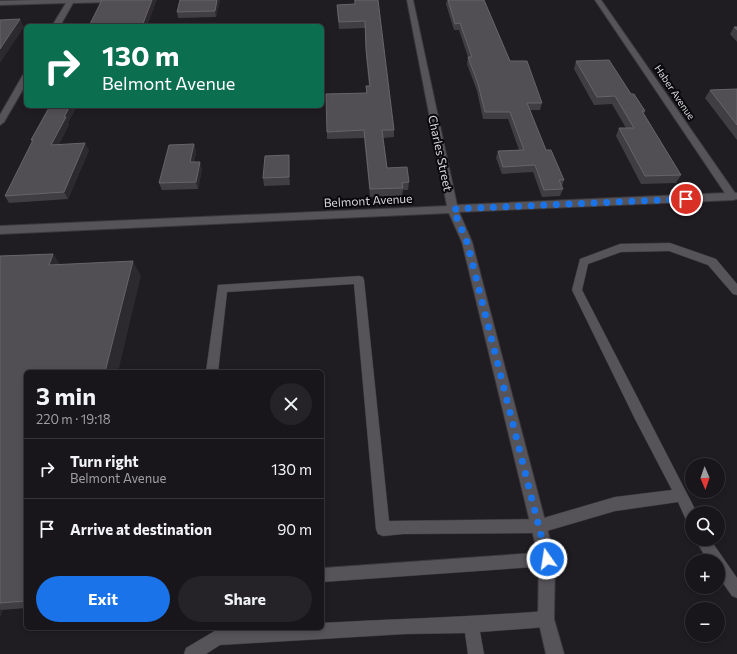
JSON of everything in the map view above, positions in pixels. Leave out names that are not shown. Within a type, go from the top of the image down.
[{"type":"street","points":[[0,3],[116,0]]},
{"type":"street","name":"Charles Street","points":[[410,0],[453,209],[467,242],[540,526],[547,559],[546,618],[555,654]]},
{"type":"street","name":"Haber Avenue","points":[[598,0],[735,196]]},
{"type":"street","points":[[57,24],[71,1]]},
{"type":"street","points":[[0,122],[24,80]]},
{"type":"street","name":"Belmont Avenue","points":[[0,230],[735,196]]},
{"type":"lane","points":[[687,506],[639,415],[577,290],[584,262],[620,248],[670,247],[712,262],[737,291]]},
{"type":"lane","points":[[212,370],[222,288],[359,280],[383,529],[403,527],[540,526],[615,504],[682,495]]},
{"type":"lane","points":[[324,576],[547,559]]},
{"type":"lane","points":[[725,574],[737,591]]},
{"type":"lane","points":[[192,654],[218,637],[405,626],[471,625],[546,618]]},
{"type":"lane","points":[[471,625],[476,654]]},
{"type":"building","points":[[102,0],[152,0],[143,24],[90,24]]},
{"type":"building","points":[[180,0],[217,0],[215,11],[177,12]]},
{"type":"building","points":[[355,0],[378,0],[394,130],[382,130],[387,168],[407,167],[409,182],[402,183],[403,188],[370,189],[364,130],[327,132],[326,94],[367,93],[366,86],[370,86],[365,21],[339,22],[337,5],[355,4]]},
{"type":"building","points":[[448,0],[484,0],[510,61],[527,61],[542,103],[527,103],[546,150],[551,150],[564,180],[559,180],[563,189],[544,190],[535,165],[503,167],[498,151],[524,150],[510,112],[485,112],[478,84],[468,57],[472,57],[460,23],[455,24]]},
{"type":"building","points":[[20,19],[0,49],[0,20]]},
{"type":"building","points":[[609,60],[631,94],[634,94],[645,111],[642,111],[681,175],[645,176],[619,128],[634,128],[615,96],[597,97],[576,61]]},
{"type":"building","points":[[737,89],[737,125],[710,90]]},
{"type":"building","points":[[49,108],[69,108],[64,117],[66,117],[51,145],[85,143],[64,192],[5,196],[33,140],[31,140]]},
{"type":"building","points":[[194,144],[190,162],[200,162],[196,182],[159,183],[169,145]]},
{"type":"building","points":[[289,155],[289,177],[263,178],[265,156]]},
{"type":"building","points":[[53,254],[49,265],[133,261],[106,370],[24,370],[24,601],[0,603],[0,256]]},
{"type":"route","points":[[547,559],[540,526],[467,242],[453,209],[686,199]]}]
